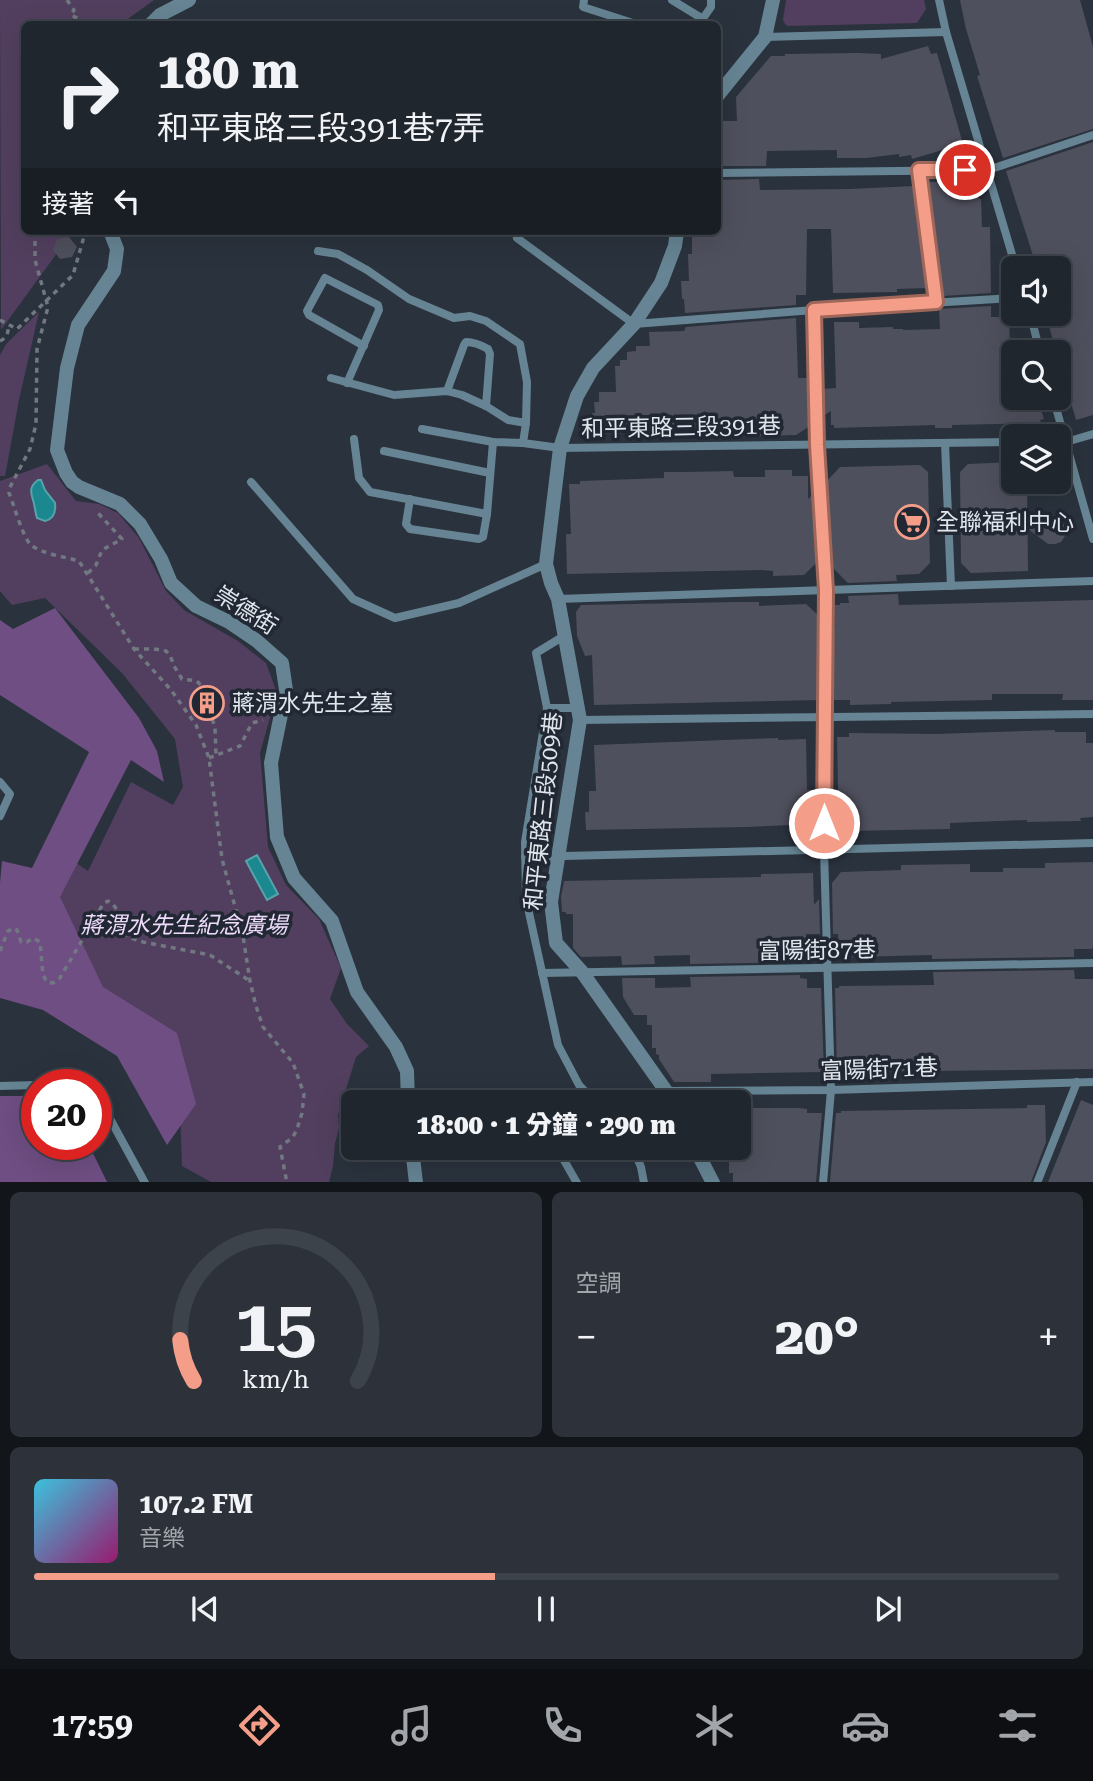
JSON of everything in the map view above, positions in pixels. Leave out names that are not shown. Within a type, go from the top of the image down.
[{"type":"street","points":[[154,21],[189,0]]},
{"type":"street","points":[[721,91],[765,37],[773,0]]},
{"type":"street","name":"崇德街","points":[[112,235],[117,249],[114,271],[78,325],[67,368],[57,450],[72,482],[120,504],[140,524],[161,559],[171,583],[196,606],[229,622],[257,641],[282,663],[286,690],[271,763],[277,837],[294,878],[332,921],[357,992],[396,1047],[407,1071],[408,1090]]},
{"type":"street","name":"和平東路三段509巷","points":[[664,1090],[582,972],[556,943],[551,902],[579,714],[558,599],[546,564],[560,448],[577,396],[593,368],[634,324],[661,283],[675,247],[676,235]]},
{"type":"street","points":[[413,1160],[416,1182]]},
{"type":"street","points":[[701,1160],[713,1182]]},
{"type":"lane","points":[[584,0],[583,7],[627,21]]},
{"type":"lane","points":[[672,0],[700,21]]},
{"type":"lane","points":[[702,21],[711,7],[712,0]]},
{"type":"lane","points":[[939,0],[946,32],[1013,256]]},
{"type":"lane","points":[[765,37],[946,32]]},
{"type":"lane","points":[[721,173],[988,170],[1093,135]]},
{"type":"lane","points":[[919,170],[936,302]]},
{"type":"lane","points":[[517,238],[634,324],[1001,299]]},
{"type":"lane","points":[[318,251],[338,254],[408,299],[454,318],[470,316],[486,321],[520,344],[527,382],[523,443]]},
{"type":"lane","points":[[347,383],[364,346],[380,308],[325,278],[307,311],[309,315],[364,346]]},
{"type":"lane","points":[[814,310],[817,445],[826,590],[824,850],[831,1090],[823,1182]]},
{"type":"lane","points":[[447,391],[466,342],[481,345],[488,349],[490,354],[486,406]]},
{"type":"lane","points":[[331,378],[394,395],[447,391],[486,406],[509,420],[526,423]]},
{"type":"lane","name":"和平東路三段391巷","points":[[422,429],[493,442],[560,448],[1001,442]]},
{"type":"lane","points":[[1071,440],[1093,435]]},
{"type":"lane","points":[[354,439],[359,478],[370,492],[487,514]]},
{"type":"lane","points":[[410,499],[406,524],[410,529],[479,539],[484,533],[487,514],[493,442]]},
{"type":"lane","points":[[945,443],[951,586]]},
{"type":"lane","points":[[384,451],[489,473]]},
{"type":"lane","points":[[1071,470],[1093,539]]},
{"type":"lane","points":[[251,482],[353,599],[395,618],[459,603],[546,564]]},
{"type":"lane","points":[[558,599],[1093,582]]},
{"type":"lane","points":[[565,636],[536,653],[547,708],[525,842],[526,899],[558,1045],[583,1090]]},
{"type":"lane","points":[[547,708],[579,714],[825,718],[1093,714]]},
{"type":"lane","points":[[0,782],[10,794],[0,816]]},
{"type":"lane","points":[[525,857],[1093,843]]},
{"type":"lane","name":"富陽街87巷","points":[[542,973],[1093,963]]},
{"type":"lane","name":"富陽街71巷","points":[[751,1093],[1093,1082]]},
{"type":"lane","points":[[1037,1182],[1077,1083]]},
{"type":"lane","points":[[0,1086],[21,1085]]},
{"type":"lane","points":[[112,1122],[145,1182]]},
{"type":"lane","points":[[563,1160],[577,1182]]},
{"type":"lane","points":[[638,1160],[644,1182]]},
{"type":"path","points":[[67,0],[74,10],[71,15],[83,21]]},
{"type":"path","points":[[35,235],[35,260],[48,307],[37,349],[36,424],[30,449],[9,489],[9,494],[32,546],[79,561],[134,649],[171,690],[196,725],[209,758],[222,859],[243,936],[250,981],[263,1027],[293,1063],[304,1094],[297,1129],[293,1137],[280,1147],[288,1182]]},
{"type":"path","points":[[0,320],[17,329],[73,275],[84,235]]},
{"type":"path","points":[[0,341],[8,333],[6,323]]},
{"type":"path","points":[[88,573],[96,565],[102,550],[122,539],[94,509],[95,494]]},
{"type":"path","points":[[134,649],[166,651],[182,678],[197,681],[216,704],[208,710],[215,727],[216,755]]},
{"type":"path","points":[[209,758],[240,746],[253,723],[261,720],[279,723]]},
{"type":"path","points":[[0,951],[8,931],[13,928],[17,930],[21,942],[33,938],[40,942],[43,975],[47,982],[53,983],[60,978],[103,904],[108,901],[118,911],[122,929],[128,937],[210,955],[250,981]]},
{"type":"green space","points":[[0,0],[154,0],[128,21],[21,21],[21,235],[70,235],[1,330]]},
{"type":"green space","points":[[786,0],[924,0],[926,9],[917,23],[788,26],[783,20]]},
{"type":"green space","points":[[39,312],[5,476],[0,476],[0,355],[7,343]]},
{"type":"green space","name":"蔣渭水先生紀念廣場","points":[[47,464],[76,501],[99,504],[118,513],[139,538],[166,591],[184,610],[238,641],[266,663],[277,693],[260,753],[268,847],[286,885],[319,919],[341,968],[330,999],[347,1024],[369,1046],[356,1057],[346,1090],[341,1090],[339,1128],[329,1182],[211,1182],[182,1166],[179,1081],[9,951],[66,856],[88,871],[131,782],[173,805],[183,787],[175,739],[122,673],[45,598],[12,605],[0,591],[0,481]]},
{"type":"shaded area","points":[[55,608],[139,718],[157,751],[164,782],[131,760],[60,897],[103,987],[177,1033],[196,1104],[167,1145],[117,1056],[43,1010],[0,998],[2,861],[32,868],[89,752],[0,695],[0,620],[13,629]]},
{"type":"shaded area","points":[[0,1096],[21,1096],[21,1160],[96,1160],[107,1182],[0,1182]]},
{"type":"water","points":[[41,480],[55,503],[54,515],[45,521],[37,518],[31,494],[32,487]]},
{"type":"water","points":[[257,855],[278,894],[267,900],[246,861]]},
{"type":"building","points":[[960,0],[1080,0],[1093,47],[1093,129],[1003,158],[977,76],[980,75]]},
{"type":"building","points":[[928,46],[931,54],[937,53],[963,144],[912,159],[911,155],[899,157],[899,154],[837,158],[837,150],[767,151],[766,166],[721,166],[721,121],[737,121],[736,97],[771,56],[858,53],[881,54],[881,59]]},
{"type":"building","points":[[1093,142],[1093,415],[1076,420],[1071,402],[1071,340],[1053,340],[1049,326],[1071,326],[1071,256],[1033,256],[1006,171]]},
{"type":"building","points":[[759,179],[760,190],[914,186],[928,288],[897,289],[897,292],[833,293],[831,229],[807,229],[806,295],[796,295],[796,305],[685,313],[681,281],[689,281],[688,254],[692,254],[692,236],[721,235],[721,180]]},
{"type":"building","points":[[927,182],[973,182],[973,194],[979,193],[981,199],[982,227],[990,227],[991,293],[942,296]]},
{"type":"building","points":[[69,237],[77,247],[72,257],[60,259],[53,250],[57,239]]},
{"type":"building","points":[[991,306],[991,317],[1001,317],[1001,326],[1009,326],[1010,340],[1001,340],[1001,410],[1041,410],[1044,419],[1040,420],[1041,423],[952,425],[952,428],[935,428],[935,425],[834,428],[834,425],[831,425],[831,411],[823,416],[822,389],[836,388],[834,322],[859,322],[859,328],[940,329],[939,309]]},
{"type":"building","points":[[796,318],[798,378],[807,378],[810,426],[796,435],[731,437],[730,427],[699,428],[699,431],[621,430],[621,434],[592,431],[592,413],[595,413],[594,402],[599,402],[599,392],[616,392],[615,366],[620,366],[620,360],[627,360],[627,352],[636,351],[636,346],[650,346],[649,332],[684,331],[686,327]]},
{"type":"building","points":[[1001,463],[1001,494],[1027,494],[1028,571],[971,573],[961,563],[960,472],[968,464]]},
{"type":"building","points":[[920,465],[928,472],[930,563],[919,574],[896,575],[897,581],[848,583],[831,566],[826,482],[840,467]]},
{"type":"building","points":[[765,470],[792,470],[792,476],[808,476],[808,499],[813,494],[818,561],[804,575],[773,576],[773,571],[761,570],[567,574],[566,534],[571,534],[569,484],[580,484],[580,481],[664,478],[664,472],[733,471],[734,477],[765,477]]},
{"type":"building","points":[[1051,519],[1063,523],[1066,530],[1061,542],[1055,544],[1048,544],[1028,529]]},
{"type":"building","points":[[898,594],[899,605],[1093,600],[1093,700],[1062,700],[1063,694],[992,694],[992,700],[891,704],[850,705],[850,700],[832,700],[834,605],[849,603],[848,596]]},
{"type":"building","points":[[759,602],[759,606],[806,604],[819,616],[819,700],[594,705],[592,655],[585,656],[577,636],[576,612],[581,605]]},
{"type":"building","points":[[1055,730],[1086,732],[1086,743],[1093,743],[1093,817],[1080,818],[1081,821],[950,823],[950,829],[847,831],[831,816],[831,790],[838,790],[837,737],[849,737],[849,733],[936,734]]},
{"type":"building","points":[[806,739],[807,790],[818,790],[818,803],[813,799],[813,824],[586,830],[585,812],[589,812],[589,791],[596,791],[594,745]]},
{"type":"building","points":[[1093,862],[1093,947],[1074,949],[1074,957],[852,957],[852,952],[839,952],[838,934],[833,934],[832,883],[841,872],[901,870],[901,865],[970,864],[970,872],[1003,872],[1003,868],[1045,868],[1045,863]]},
{"type":"building","points":[[813,873],[814,905],[819,899],[820,934],[806,934],[807,958],[801,958],[800,962],[690,964],[690,955],[654,956],[655,964],[622,965],[621,956],[581,957],[573,948],[573,914],[562,912],[564,881],[761,877],[761,874]]},
{"type":"building","points":[[1074,970],[1075,979],[1093,979],[1093,1069],[837,1072],[835,988],[839,986],[934,985],[933,972]]},
{"type":"building","points":[[800,975],[800,978],[807,979],[807,988],[821,988],[824,1072],[711,1074],[711,1082],[674,1082],[656,1054],[656,1048],[652,1048],[652,1025],[647,1025],[647,1015],[634,1015],[623,997],[622,978],[655,978],[655,988],[691,987],[690,977]]},
{"type":"building","points":[[1081,1100],[1093,1105],[1093,1182],[1048,1182]]},
{"type":"building","points":[[1027,1105],[1045,1105],[1046,1142],[1031,1182],[830,1182],[836,1113],[841,1111],[1027,1108]]},
{"type":"building","points":[[751,1108],[798,1108],[807,1109],[807,1113],[822,1113],[816,1182],[733,1182],[733,1173],[729,1173],[729,1160],[751,1160]]},
{"type":"place","name":"全聯福利中心","points":[[912,522]]},
{"type":"place","name":"蔣渭水先生之墓","points":[[207,703]]},
{"type":"route","points":[[824,823],[826,590],[817,445],[814,310],[936,302],[919,170],[965,170]]}]
